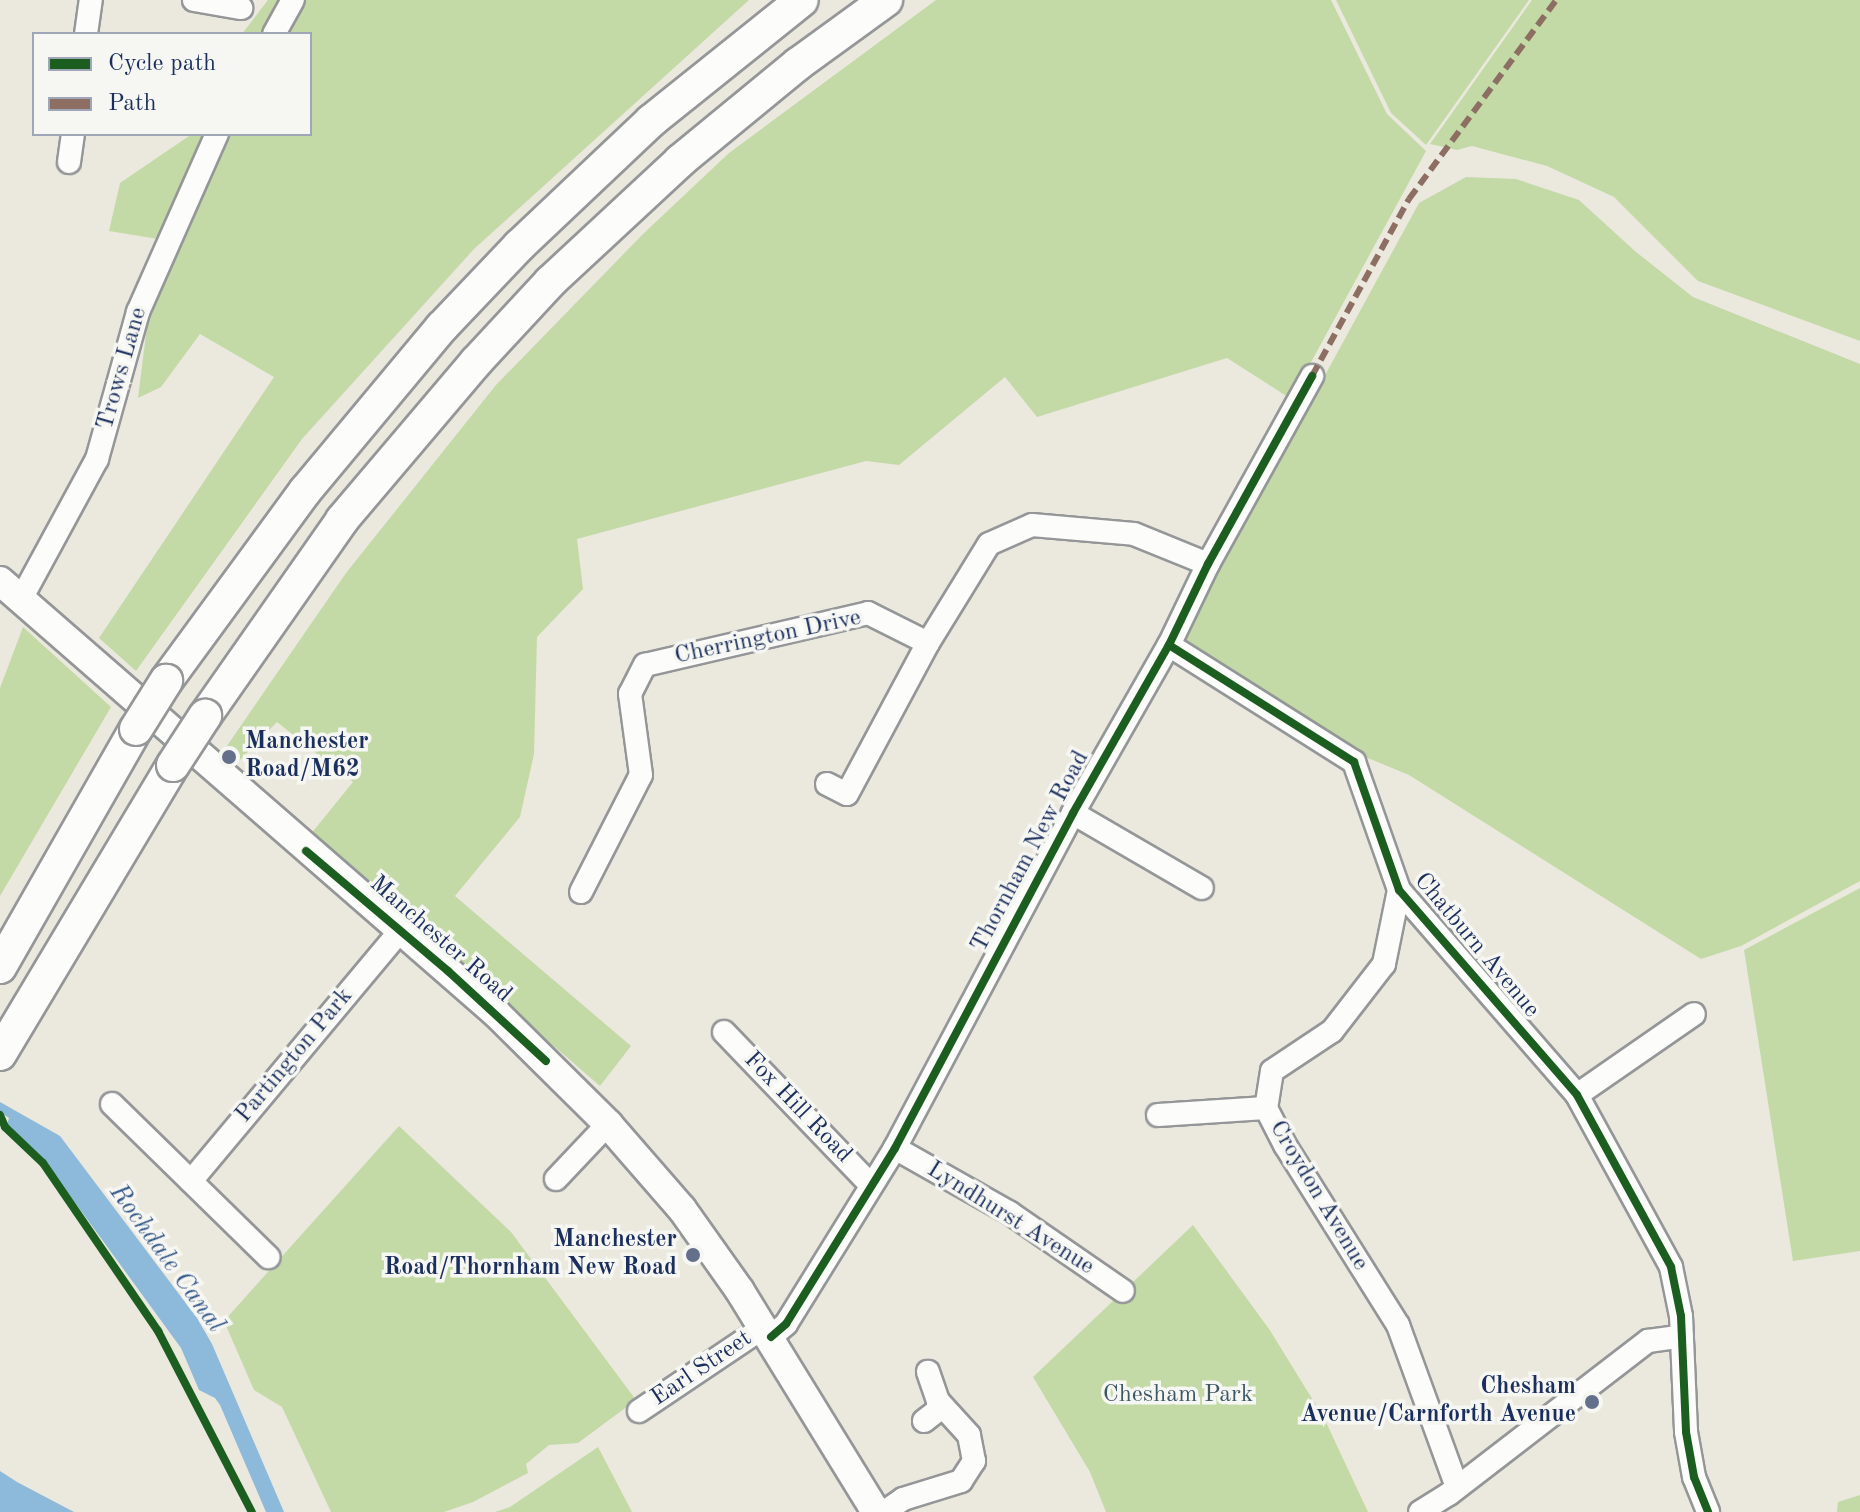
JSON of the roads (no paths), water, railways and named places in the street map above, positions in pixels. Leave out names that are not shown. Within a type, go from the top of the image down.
[{"type":"highway","points":[[0,967],[166,681],[306,490],[442,327],[519,246],[651,121],[802,0]]},
{"type":"highway","points":[[0,1054],[173,765],[342,520],[476,362],[550,282],[680,161],[798,64],[886,0]]},
{"type":"main road","name":"Manchester Road","points":[[10,590],[399,932],[496,1013],[608,1124],[682,1209],[767,1332],[876,1512]]},
{"type":"street","points":[[86,32],[91,0]]},
{"type":"street","points":[[194,0],[241,8]]},
{"type":"street","points":[[275,32],[293,0]]},
{"type":"street","points":[[69,162],[73,136]]},
{"type":"street","name":"Trows Lane","points":[[10,590],[97,459],[138,312],[216,136]]},
{"type":"street","name":"Thornham New Road","points":[[767,1332],[786,1324],[895,1148],[1073,813],[1169,645],[1208,564],[1312,376]]},
{"type":"street","points":[[827,784],[847,794],[928,643],[989,544],[1032,525],[1134,534],[1208,564]]},
{"type":"street","name":"Cherrington Drive","points":[[581,892],[641,775],[630,694],[645,665],[868,613],[928,643]]},
{"type":"street","name":"Chatburn Avenue","points":[[1169,645],[1354,762],[1399,890],[1577,1095],[1671,1267],[1682,1336],[1686,1432],[1694,1477],[1708,1512]]},
{"type":"street","points":[[1073,813],[1202,888]]},
{"type":"street","name":"Croydon Avenue","points":[[1399,890],[1384,964],[1332,1031],[1272,1071],[1266,1108],[1285,1145],[1398,1325],[1455,1498]]},
{"type":"street","name":"Partington Park","points":[[191,1181],[399,932]]},
{"type":"street","points":[[1577,1095],[1694,1014]]},
{"type":"street","name":"Fox Hill Road","points":[[724,1032],[870,1184]]},
{"type":"street","points":[[112,1104],[268,1257]]},
{"type":"street","points":[[1158,1115],[1266,1108]]},
{"type":"street","points":[[556,1179],[608,1124]]},
{"type":"street","name":"Lyndhurst Avenue","points":[[895,1148],[1010,1213],[1123,1291]]},
{"type":"street","name":"Earl Street","points":[[639,1411],[767,1332]]},
{"type":"street","points":[[1420,1512],[1455,1498],[1648,1341],[1682,1336]]},
{"type":"street","points":[[884,1512],[903,1499],[948,1487],[968,1473],[974,1461],[969,1435],[942,1407],[928,1372]]},
{"type":"street","points":[[924,1421],[942,1407]]},
{"type":"water","points":[[0,1102],[60,1136],[197,1318],[212,1344],[284,1512],[266,1512],[220,1405],[215,1398],[199,1390],[181,1348],[44,1160],[7,1125],[9,1118],[0,1112]]},
{"type":"water","points":[[0,1471],[17,1482],[74,1512],[0,1512]]},
{"type":"place","name":"Manchester Road/M62","points":[[229,757]]},
{"type":"place","name":"Manchester Road/Thornham New Road","points":[[693,1255]]},
{"type":"place","name":"Chesham Avenue/Carnforth Avenue","points":[[1592,1402]]},
{"type":"water label","name":"Rochdale Canal","points":[[166,1259]]},
{"type":"park label","name":"Chesham Park","points":[[1178,1396]]}]
